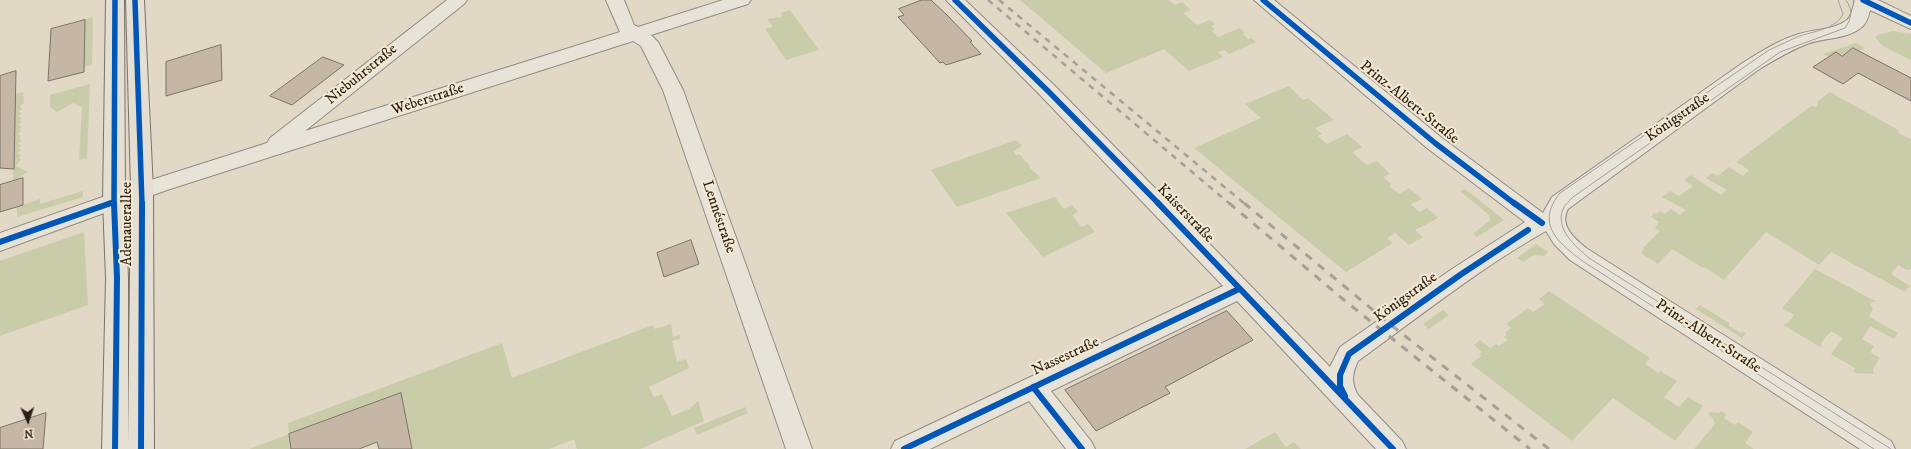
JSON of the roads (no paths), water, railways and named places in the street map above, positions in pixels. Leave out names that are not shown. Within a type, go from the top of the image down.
[{"type":"main road","name":"Adenauerallee","points":[[115,0],[114,202],[117,278],[115,449]]},
{"type":"main road","name":"Adenauerallee","points":[[134,0],[142,190],[141,449]]},
{"type":"street","name":"Niebuhrstraße","points":[[266,152],[458,0]]},
{"type":"street","name":"Lennéstraße","points":[[615,0],[626,28],[648,42],[673,90],[799,449]]},
{"type":"street","name":"Weberstraße","points":[[0,242],[114,202],[142,190],[266,152],[742,0]]},
{"type":"street","name":"Kaiserstraße","points":[[956,0],[1049,92],[1393,449]]},
{"type":"street","name":"Prinz-Albert-Straße","points":[[1263,0],[1417,128],[1514,204],[1548,220],[1556,229],[1562,240],[1578,254],[1877,448]]},
{"type":"street","name":"Königstraße","points":[[1353,408],[1342,392],[1339,381],[1342,367],[1349,354],[1460,275],[1519,236],[1548,220],[1554,209],[1560,203],[1751,66],[1774,51],[1805,38],[1837,32],[1852,25],[1857,21],[1863,0]]},
{"type":"street","points":[[1863,0],[1911,23]]},
{"type":"street","name":"Nassestraße","points":[[904,449],[1239,289]]},
{"type":"street","points":[[1033,387],[1082,449]]},
{"type":"tram line","points":[[1838,0],[1843,14],[1835,24],[1797,37],[1769,50],[1560,193],[1553,204],[1550,214],[1550,223],[1558,240],[1584,262],[1874,449]]},
{"type":"tram line","points":[[1846,0],[1850,7],[1851,14],[1845,28],[1780,52],[1573,197],[1563,209],[1561,216],[1564,230],[1578,248],[1589,258],[1891,449]]},
{"type":"railway","points":[[988,0],[1230,204]]},
{"type":"railway","points":[[999,0],[1245,204]]},
{"type":"railway","points":[[1229,203],[1344,300],[1530,449]]},
{"type":"railway","points":[[1244,203],[1391,325],[1549,449]]}]
